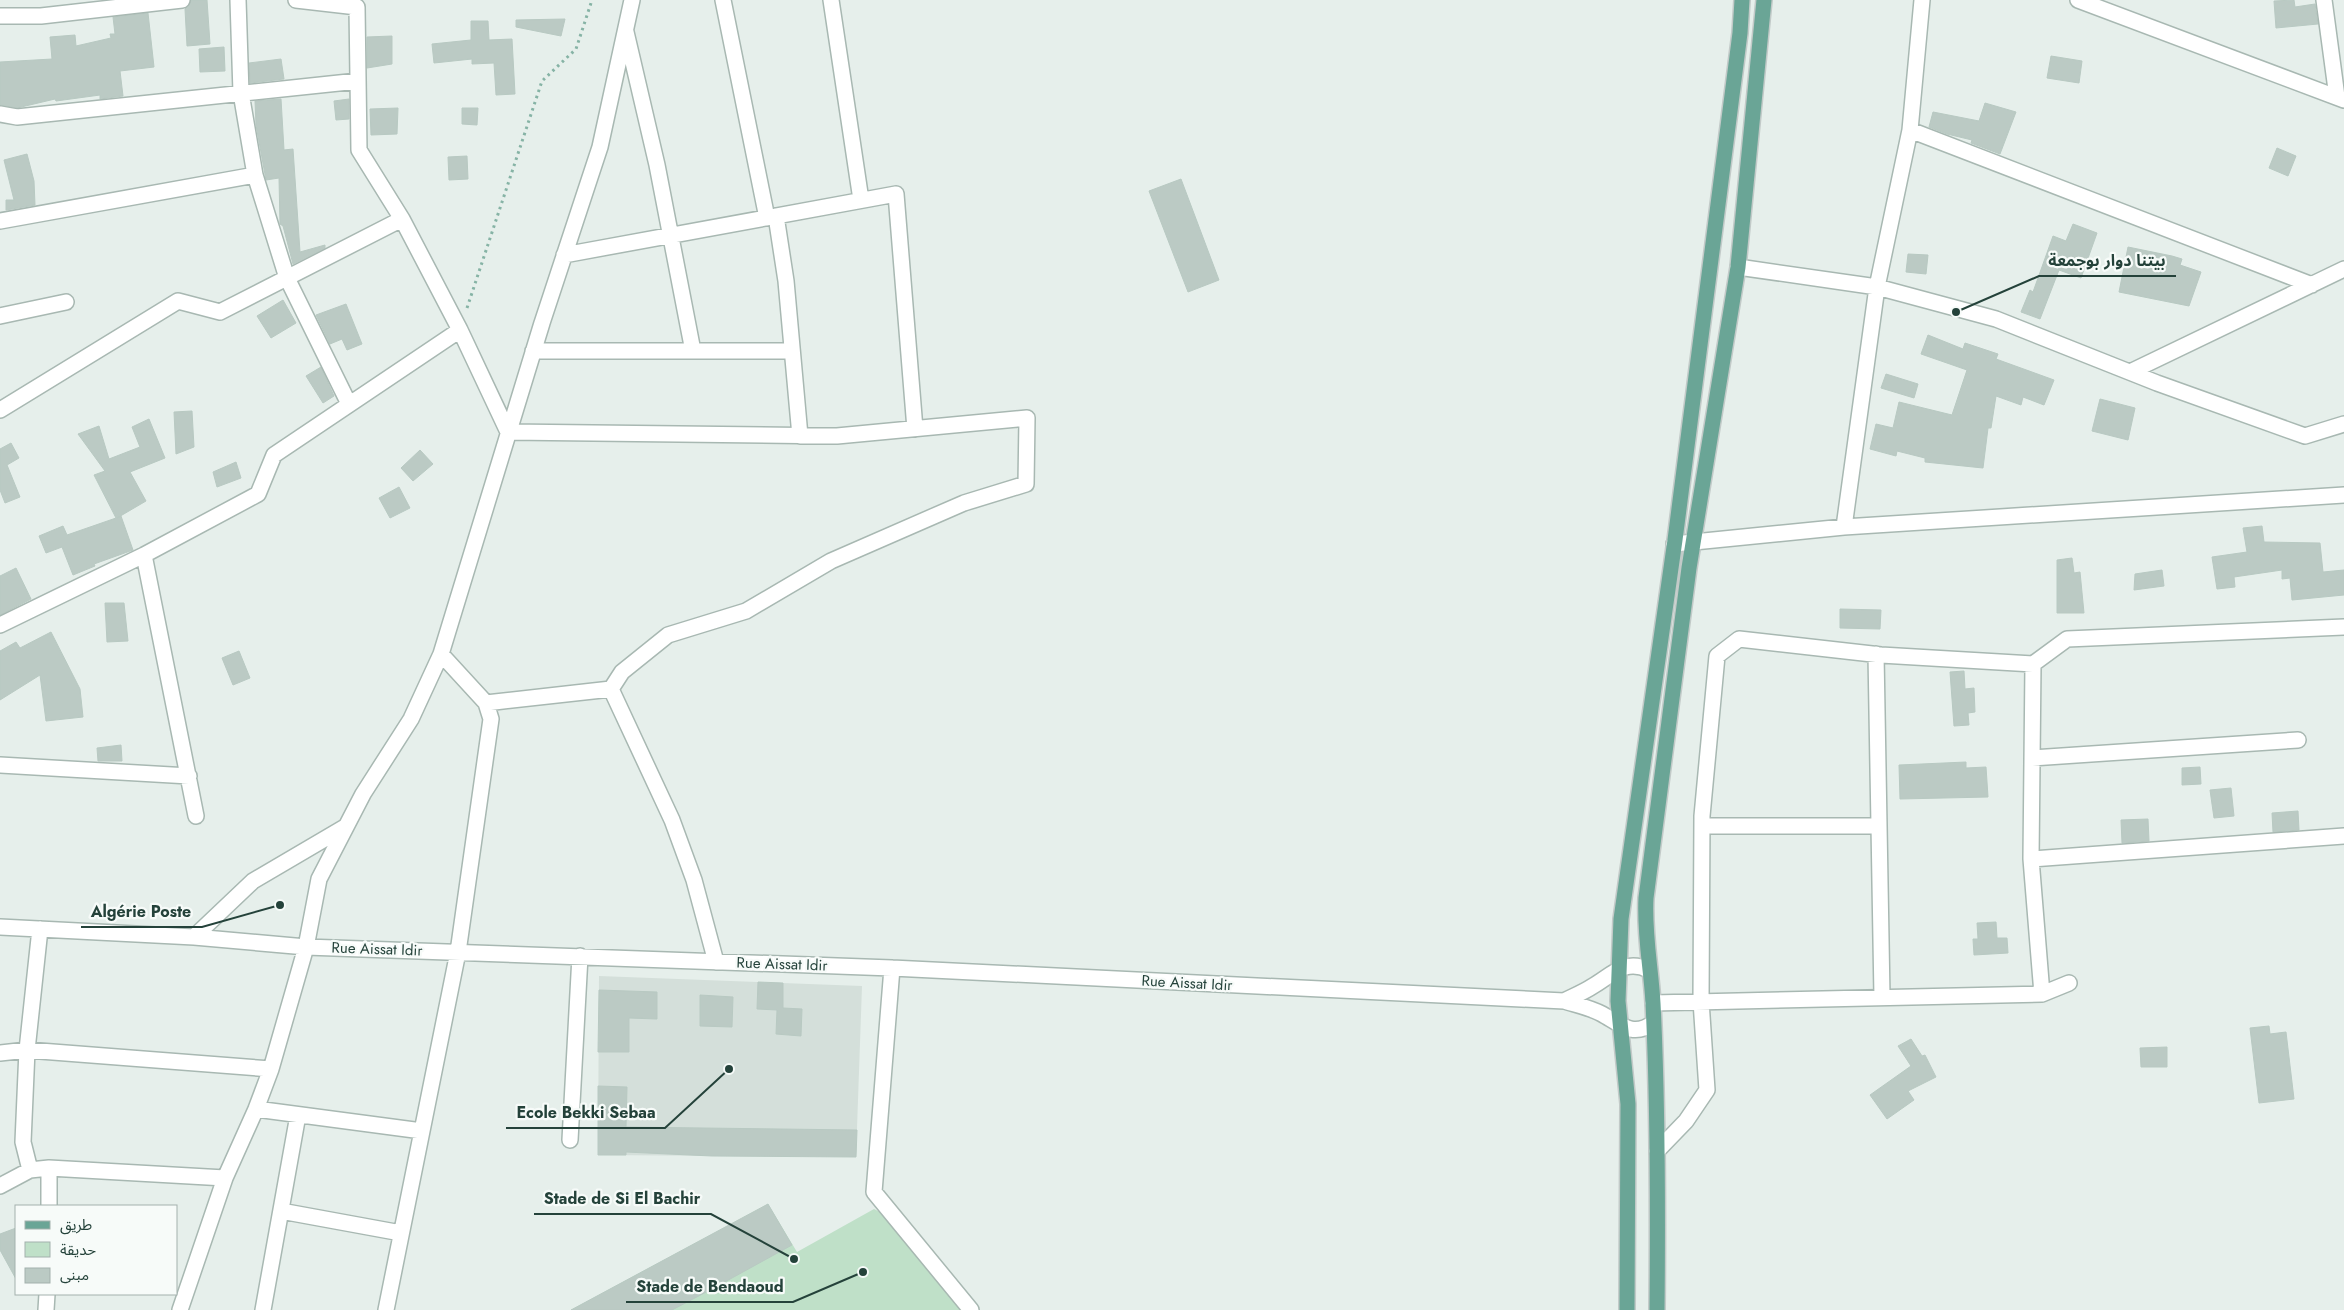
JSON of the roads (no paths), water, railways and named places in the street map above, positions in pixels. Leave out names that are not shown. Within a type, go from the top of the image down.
[{"type":"main road","points":[[1627,1310],[1628,1104],[1620,1026],[1618,968],[1624,884],[1674,544],[1740,33],[1742,0]]},
{"type":"main road","points":[[1657,1310],[1657,1151],[1653,1003],[1645,931],[1646,898],[1694,542],[1738,267],[1764,0]]},
{"type":"street","points":[[0,16],[42,16],[182,0]]},
{"type":"street","points":[[238,0],[241,93],[255,175],[286,278],[349,404]]},
{"type":"street","points":[[296,0],[357,6],[359,150],[402,219],[460,330],[508,432]]},
{"type":"street","points":[[184,1310],[180,1310],[183,1279],[256,1109],[271,1069],[306,947],[319,879],[363,794],[411,719],[441,654],[533,351],[600,147],[632,0]]},
{"type":"street","points":[[723,0],[786,281],[800,436]]},
{"type":"street","points":[[831,0],[861,200]]},
{"type":"street","points":[[1844,527],[1877,287],[1910,130],[1922,0]]},
{"type":"street","points":[[2078,0],[2340,98],[2324,0]]},
{"type":"street","points":[[625,28],[671,235],[694,351]]},
{"type":"street","points":[[0,114],[17,117],[358,80]]},
{"type":"street","points":[[1910,130],[2312,285]]},
{"type":"street","points":[[0,221],[255,175]]},
{"type":"street","points":[[564,255],[896,194],[916,429]]},
{"type":"street","points":[[0,410],[178,301],[220,312],[402,219]]},
{"type":"street","points":[[1738,267],[1877,287],[1996,319],[2130,372],[2305,436],[2344,424]]},
{"type":"street","points":[[2130,372],[2344,269]]},
{"type":"street","points":[[0,316],[66,302]]},
{"type":"street","points":[[0,625],[144,555],[258,494],[274,455],[460,330]]},
{"type":"street","points":[[533,351],[792,351]]},
{"type":"street","points":[[508,432],[837,436],[1026,418],[1026,484],[964,503],[831,561],[746,611],[668,635],[622,672],[611,689]]},
{"type":"street","points":[[1674,544],[1844,527],[2344,495]]},
{"type":"street","points":[[144,555],[196,816]]},
{"type":"street","points":[[1657,1151],[1686,1120],[1707,1090],[1701,1001],[1702,826],[1717,656],[1739,639],[1876,654],[2033,664],[2066,639],[2344,627]]},
{"type":"street","points":[[386,1310],[458,952],[491,719],[486,703],[441,654]]},
{"type":"street","points":[[1876,654],[1882,997]]},
{"type":"street","points":[[2033,664],[2031,859],[2042,994]]},
{"type":"street","points":[[486,703],[611,689]]},
{"type":"street","points":[[611,689],[672,820],[694,880],[716,962]]},
{"type":"street","points":[[2032,758],[2298,740]]},
{"type":"street","points":[[0,764],[189,776]]},
{"type":"street","points":[[194,937],[253,881],[346,826]]},
{"type":"street","points":[[1702,826],[1879,826]]},
{"type":"street","points":[[2031,859],[2344,836]]},
{"type":"street","name":"Rue Aissat Idir","points":[[0,927],[194,937],[306,947],[892,968],[1564,1001]]},
{"type":"street","points":[[30,1170],[23,1142],[26,1050],[40,930]]},
{"type":"street","points":[[570,1140],[580,956]]},
{"type":"street","points":[[1564,1001],[1593,986],[1618,968],[1637,966],[1649,970]]},
{"type":"street","points":[[892,968],[874,1192],[971,1310]]},
{"type":"street","points":[[1653,1003],[2042,994],[2069,983]]},
{"type":"street","points":[[1564,1001],[1602,1014],[1620,1026],[1640,1030],[1653,1023]]},
{"type":"street","points":[[0,1053],[26,1050],[271,1069]]},
{"type":"street","points":[[256,1109],[422,1131]]},
{"type":"street","points":[[263,1310],[298,1115]]},
{"type":"street","points":[[49,1168],[49,1205]]},
{"type":"street","points":[[0,1186],[30,1170],[49,1168],[225,1178]]},
{"type":"street","points":[[280,1211],[402,1233]]},
{"type":"street","points":[[46,1295],[46,1310]]},
{"type":"place","name":"بيتنا دوار بوجمعة","points":[[1956,312]]},
{"type":"place","name":"Algérie Poste","points":[[280,905]]},
{"type":"place","name":"Ecole Bekki Sebaa","points":[[729,1069]]},
{"type":"place","name":"Stade de Si El Bachir","points":[[794,1259]]},
{"type":"place","name":"Stade de Bendaoud","points":[[863,1272]]}]
